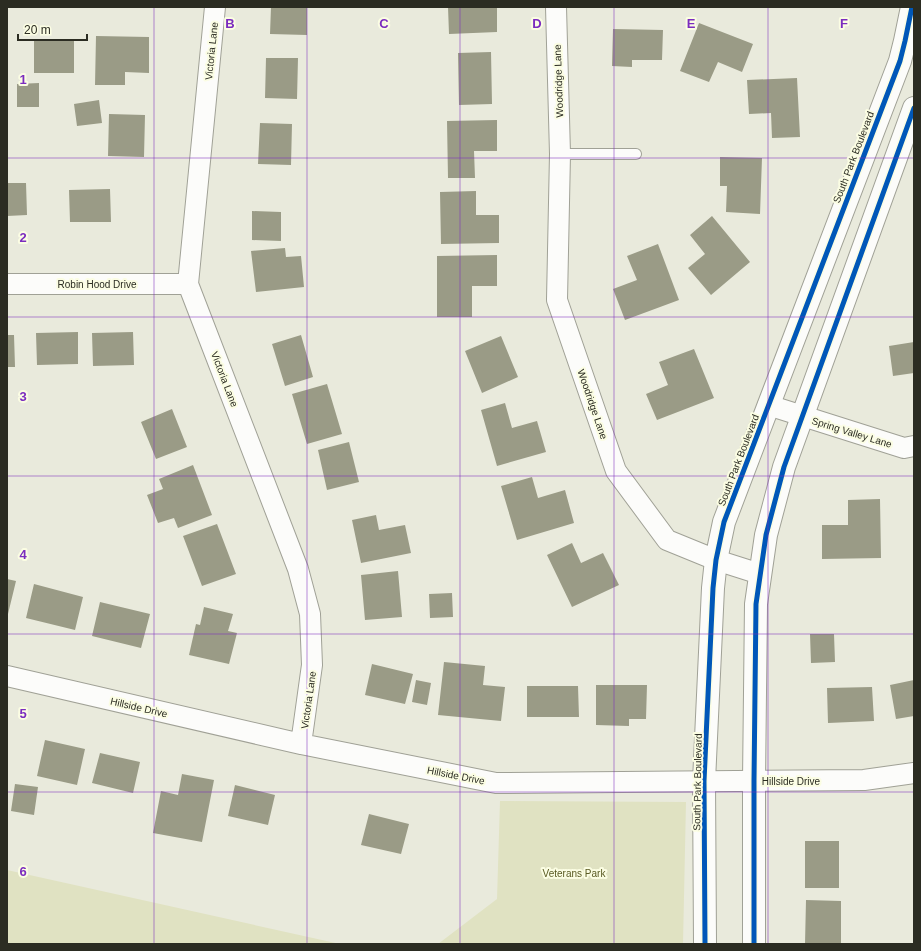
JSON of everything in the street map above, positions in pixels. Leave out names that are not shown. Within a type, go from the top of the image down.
[{"type":"street","name":"Victoria Lane","points":[[215,7],[188,284],[298,569],[310,614],[312,665],[301,744]]},
{"type":"street","name":"Woodridge Lane","points":[[556,7],[560,154],[557,300],[616,471],[667,540],[716,560],[760,574]]},
{"type":"street","name":"South Park Boulevard","points":[[705,944],[704,781],[713,588],[716,560],[724,522],[900,61],[912,7]]},
{"type":"street","points":[[754,944],[756,604],[766,535],[784,467],[914,108]]},
{"type":"street","name":"Robin Hood Drive","points":[[7,284],[188,284]]},
{"type":"street","name":"Spring Valley Lane","points":[[768,405],[904,448],[914,446]]},
{"type":"street","name":"Hillside Drive","points":[[7,676],[301,744],[496,783],[864,780],[914,773]]},
{"type":"lane","points":[[560,154],[636,154]]},
{"type":"green space","name":"Veterans Park","points":[[500,801],[686,802],[683,944],[438,944],[497,899]]},
{"type":"green space","points":[[7,870],[340,944],[7,944]]},
{"type":"building","points":[[271,7],[307,7],[307,35],[270,34]]},
{"type":"building","points":[[448,7],[497,7],[497,32],[449,34]]},
{"type":"building","points":[[699,23],[753,44],[742,72],[718,62],[709,82],[680,71]]},
{"type":"building","points":[[613,29],[663,30],[662,60],[632,60],[632,67],[612,66]]},
{"type":"building","points":[[96,36],[149,37],[149,73],[125,72],[125,85],[95,85]]},
{"type":"building","points":[[74,39],[74,73],[34,73],[34,40]]},
{"type":"building","points":[[491,52],[492,104],[459,105],[458,53]]},
{"type":"building","points":[[266,58],[298,58],[297,99],[265,98]]},
{"type":"building","points":[[797,78],[800,137],[772,138],[771,113],[749,114],[747,80]]},
{"type":"building","points":[[39,83],[39,107],[17,107],[17,84]]},
{"type":"building","points":[[99,100],[102,123],[77,126],[74,104]]},
{"type":"building","points":[[109,114],[145,115],[144,157],[108,156]]},
{"type":"building","points":[[497,120],[497,151],[474,151],[475,178],[448,178],[447,121]]},
{"type":"building","points":[[260,123],[292,124],[291,165],[258,164]]},
{"type":"building","points":[[720,157],[762,158],[760,214],[726,212],[727,186],[720,186]]},
{"type":"building","points":[[7,183],[26,183],[27,215],[7,216]]},
{"type":"building","points":[[110,189],[111,222],[70,222],[69,190]]},
{"type":"building","points":[[476,191],[476,215],[499,215],[499,243],[441,244],[440,192]]},
{"type":"building","points":[[252,211],[281,212],[281,241],[252,240]]},
{"type":"building","points":[[712,216],[750,262],[711,295],[688,268],[705,254],[690,235]]},
{"type":"building","points":[[658,244],[679,300],[625,320],[613,289],[637,280],[627,256]]},
{"type":"building","points":[[285,248],[286,257],[301,256],[304,287],[256,292],[251,251]]},
{"type":"building","points":[[497,255],[497,286],[472,286],[472,317],[437,317],[437,256]]},
{"type":"building","points":[[78,332],[78,364],[37,365],[36,333]]},
{"type":"building","points":[[133,332],[134,365],[93,366],[92,333]]},
{"type":"building","points":[[7,335],[14,335],[15,367],[7,367]]},
{"type":"building","points":[[301,335],[313,377],[285,386],[272,344]]},
{"type":"building","points":[[501,336],[518,377],[482,393],[465,351]]},
{"type":"building","points":[[914,342],[914,373],[893,376],[889,346]]},
{"type":"building","points":[[694,349],[714,398],[657,420],[646,394],[668,385],[659,362]]},
{"type":"building","points":[[327,384],[342,434],[307,444],[292,394]]},
{"type":"building","points":[[505,403],[512,428],[537,421],[546,452],[497,466],[481,410]]},
{"type":"building","points":[[172,409],[187,447],[156,459],[141,422]]},
{"type":"building","points":[[349,442],[359,482],[327,490],[318,450]]},
{"type":"building","points":[[193,465],[212,515],[178,528],[174,518],[158,523],[147,495],[163,489],[159,479]]},
{"type":"building","points":[[532,477],[538,498],[565,490],[574,523],[517,540],[501,486]]},
{"type":"building","points":[[880,499],[881,558],[822,559],[822,525],[848,525],[848,500]]},
{"type":"building","points":[[376,515],[379,530],[405,525],[411,553],[361,563],[352,520]]},
{"type":"building","points":[[217,524],[236,574],[202,586],[183,536]]},
{"type":"building","points":[[572,543],[581,563],[603,553],[619,585],[572,607],[547,555]]},
{"type":"building","points":[[398,571],[402,617],[365,620],[361,575]]},
{"type":"building","points":[[7,579],[16,581],[8,614],[7,614]]},
{"type":"building","points":[[34,584],[83,597],[75,630],[26,618]]},
{"type":"building","points":[[452,593],[453,617],[430,618],[429,594]]},
{"type":"building","points":[[100,602],[150,614],[141,648],[92,636]]},
{"type":"building","points":[[204,607],[233,614],[228,631],[237,633],[229,664],[189,655],[196,624],[200,625]]},
{"type":"building","points":[[810,634],[834,634],[835,662],[811,663]]},
{"type":"building","points":[[444,662],[485,666],[483,685],[505,687],[501,721],[438,715]]},
{"type":"building","points":[[372,664],[413,674],[405,704],[365,695]]},
{"type":"building","points":[[416,680],[431,683],[427,705],[412,702]]},
{"type":"building","points":[[914,680],[914,716],[896,719],[890,685]]},
{"type":"building","points":[[596,685],[647,685],[646,719],[629,719],[629,726],[596,725]]},
{"type":"building","points":[[527,686],[578,686],[579,717],[527,717]]},
{"type":"building","points":[[872,687],[874,721],[828,723],[827,688]]},
{"type":"building","points":[[45,740],[85,749],[77,785],[37,776]]},
{"type":"building","points":[[100,753],[140,762],[133,793],[92,783]]},
{"type":"building","points":[[182,774],[214,780],[202,842],[153,833],[161,791],[178,795]]},
{"type":"building","points":[[15,784],[38,787],[34,815],[11,811]]},
{"type":"building","points":[[235,785],[275,795],[268,825],[228,816]]},
{"type":"building","points":[[369,814],[409,824],[401,854],[361,845]]},
{"type":"building","points":[[805,841],[839,841],[839,888],[805,888]]},
{"type":"building","points":[[806,900],[841,901],[841,944],[805,944]]},
{"type":"cycle path","points":[[705,944],[704,781],[713,588],[716,560],[724,522],[900,61],[912,7]]},
{"type":"cycle path","points":[[754,944],[756,604],[766,535],[784,467],[914,108]]}]
